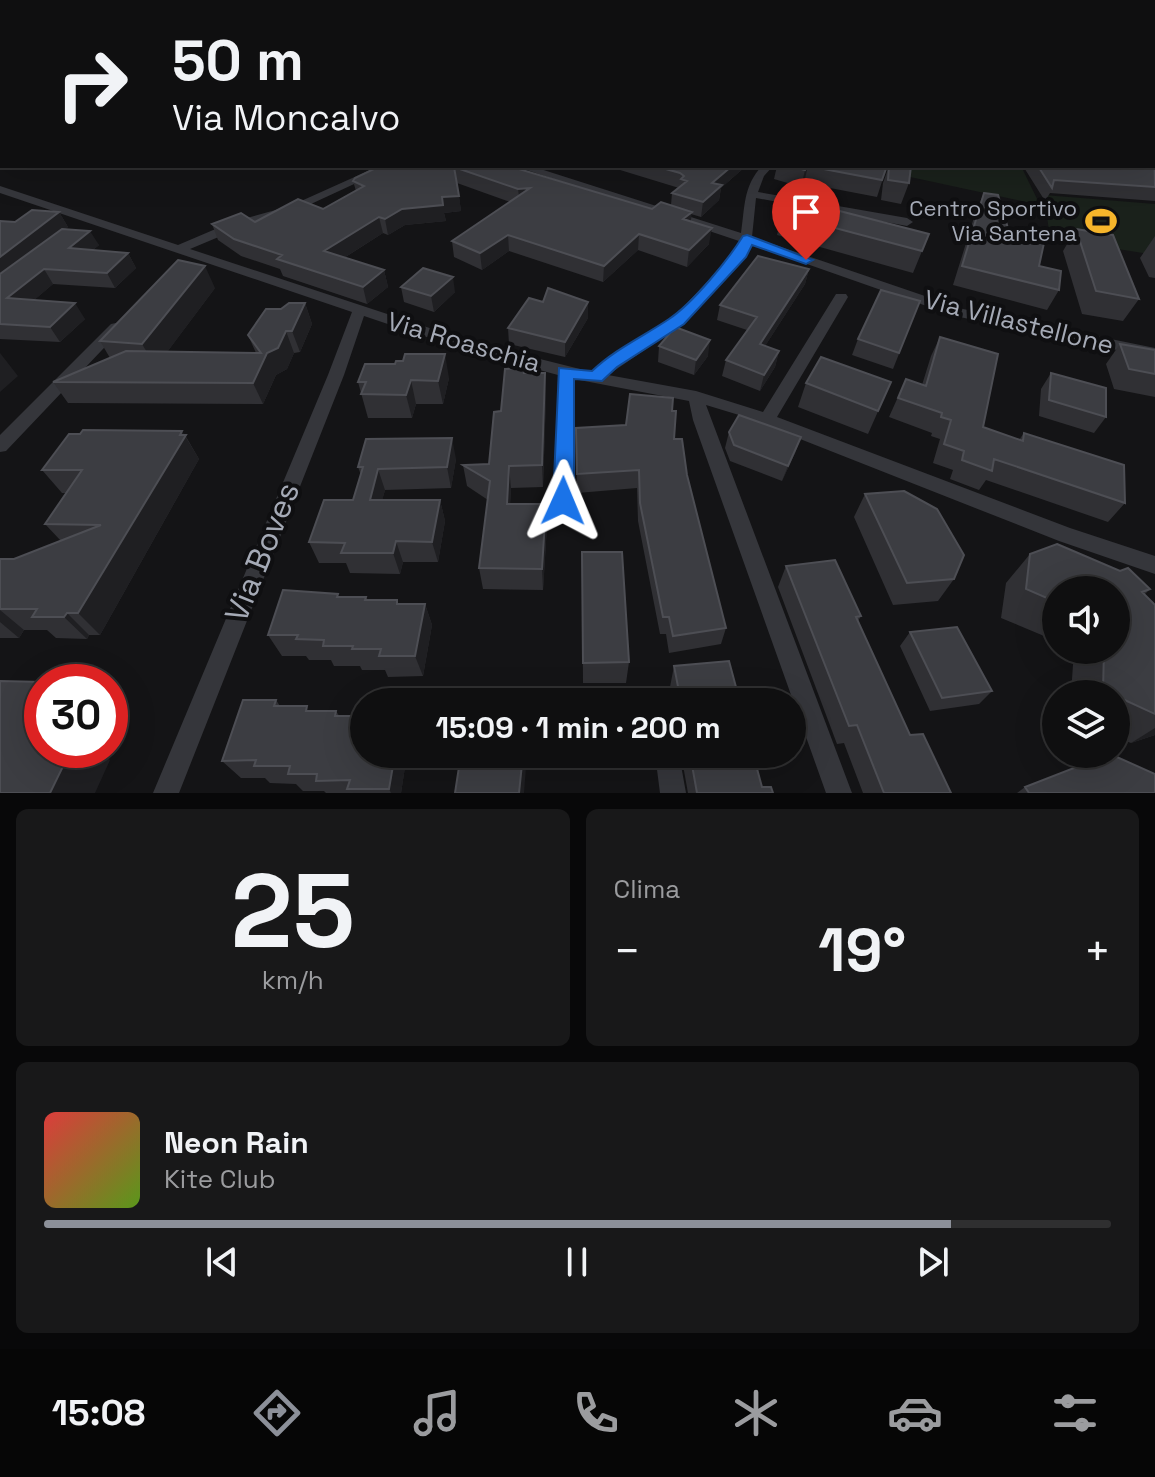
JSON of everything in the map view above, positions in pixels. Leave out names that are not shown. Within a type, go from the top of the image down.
[{"type":"street","points":[[183,254],[236,225],[294,208],[384,168]]},
{"type":"street","name":"Via Villastellone","points":[[526,168],[747,239],[960,313],[1155,353]]},
{"type":"street","points":[[596,377],[611,363],[679,320],[741,254],[747,239],[750,194],[758,176],[766,168]]},
{"type":"street","name":"Via Roaschia","points":[[0,189],[84,224],[467,346],[566,372],[696,397],[767,419],[1066,535],[1155,565]]},
{"type":"street","points":[[750,194],[907,222]]},
{"type":"street","points":[[767,419],[841,297]]},
{"type":"street","name":"Via Boves","points":[[166,793],[336,375],[359,311]]},
{"type":"street","points":[[0,446],[123,320]]},
{"type":"street","points":[[563,501],[566,372]]},
{"type":"street","points":[[696,397],[701,420],[839,793]]},
{"type":"street","points":[[669,768],[673,793]]},
{"type":"shaded area","points":[[888,168],[1022,168],[1040,205],[887,172]]},
{"type":"shaded area","name":"Centro Sportivo Via Santena","points":[[1044,195],[1155,204],[1155,255],[1050,238]]},
{"type":"building","points":[[376,168],[454,168],[459,196],[442,197],[443,205],[402,209],[385,219],[379,217],[324,251],[384,270],[363,287],[277,259],[282,255],[234,239],[212,224],[241,213],[255,222],[298,199],[323,209],[364,186],[353,181]]},
{"type":"building","points":[[457,168],[516,168],[652,209],[661,202],[692,212],[683,219],[712,228],[689,250],[639,234],[604,266],[508,235],[480,253],[452,241],[530,188],[518,189]]},
{"type":"building","points":[[662,168],[730,168],[712,183],[722,185],[703,202],[672,193],[687,181],[681,179],[684,176]]},
{"type":"building","points":[[819,168],[886,168],[882,180]]},
{"type":"building","points":[[889,168],[911,168],[909,183],[888,180]]},
{"type":"building","points":[[1039,168],[1155,168],[1155,187],[1054,180],[1052,188]]},
{"type":"building","points":[[984,193],[998,195],[1010,235],[1044,243],[1039,266],[1061,271],[1059,290],[962,266]]},
{"type":"building","points":[[793,199],[929,234],[922,251],[782,214]]},
{"type":"building","points":[[32,210],[59,212],[0,257],[0,221],[15,222]]},
{"type":"building","points":[[62,229],[90,231],[69,248],[128,253],[107,273],[44,269],[7,298],[75,303],[50,327],[0,324],[0,274]]},
{"type":"building","points":[[1076,229],[1113,235],[1139,299],[1096,291]]},
{"type":"building","points":[[758,256],[809,269],[760,344],[779,351],[764,375],[726,360],[757,317],[720,305]]},
{"type":"building","points":[[178,260],[205,266],[142,344],[100,341]]},
{"type":"building","points":[[423,268],[453,277],[431,296],[401,287]]},
{"type":"building","points":[[548,288],[588,302],[565,342],[508,328],[529,298],[543,302]]},
{"type":"building","points":[[881,290],[920,301],[899,353],[858,339]]},
{"type":"building","points":[[289,303],[305,303],[292,331],[286,331],[278,348],[267,353],[253,383],[53,382],[126,351],[261,353],[248,335],[266,309],[281,309]]},
{"type":"building","points":[[675,327],[710,340],[696,360],[659,346]]},
{"type":"building","points":[[940,337],[998,354],[983,427],[1023,441],[1024,433],[1124,465],[1125,503],[994,459],[992,471],[962,460],[964,451],[944,444],[951,420],[941,417],[942,413],[898,398],[906,379],[926,386]]},
{"type":"building","points":[[1120,344],[1155,350],[1155,374],[1129,369]]},
{"type":"building","points":[[405,354],[445,354],[438,381],[411,380],[406,395],[361,394],[366,382],[358,382],[365,364],[395,364],[396,361],[403,361]]},
{"type":"building","points":[[821,357],[891,382],[878,411],[806,383]]},
{"type":"building","points":[[525,368],[524,373],[545,373],[542,465],[509,466],[507,504],[546,504],[542,569],[479,568],[490,481],[463,465],[489,464],[494,412],[501,411],[505,369]]},
{"type":"building","points":[[1051,373],[1106,388],[1106,417],[1049,400]]},
{"type":"building","points":[[630,394],[673,398],[672,411],[676,411],[674,439],[682,439],[687,475],[726,628],[673,636],[669,617],[663,617],[640,503],[639,470],[577,474],[576,428],[626,425]]},
{"type":"building","points":[[739,415],[801,437],[788,466],[734,445],[729,432]]},
{"type":"building","points":[[83,430],[182,431],[180,435],[186,435],[78,613],[67,613],[64,617],[32,617],[37,609],[0,609],[0,559],[14,559],[101,525],[45,524],[82,470],[42,470],[69,434],[80,434]]},
{"type":"building","points":[[452,438],[447,467],[378,469],[370,500],[440,500],[432,542],[396,541],[393,553],[341,553],[345,543],[309,542],[324,500],[353,500],[363,467],[358,467],[366,439]]},
{"type":"building","points":[[904,491],[937,509],[964,555],[954,579],[907,583],[865,494]]},
{"type":"building","points":[[1057,544],[1120,571],[1128,568],[1150,589],[1142,592],[1155,605],[1155,714],[1130,702],[1130,680],[1103,680],[1104,664],[1130,664],[1130,576],[1042,576],[1042,596],[1026,589],[1030,554]]},
{"type":"building","points":[[582,552],[622,552],[629,662],[583,663]]},
{"type":"building","points":[[835,560],[861,616],[856,617],[910,735],[923,734],[951,793],[884,793],[857,725],[849,726],[786,566]]},
{"type":"building","points":[[283,590],[338,594],[337,597],[366,597],[365,600],[397,600],[397,604],[425,604],[415,656],[379,656],[381,649],[323,646],[324,640],[296,639],[298,635],[268,635]]},
{"type":"building","points":[[957,627],[992,691],[942,698],[910,632]]},
{"type":"building","points":[[729,661],[736,688],[678,688],[674,666]]},
{"type":"building","points":[[0,681],[24,682],[24,768],[62,768],[50,793],[0,793]]},
{"type":"building","points":[[243,700],[276,700],[274,706],[307,706],[306,711],[336,711],[335,716],[350,716],[350,768],[393,768],[389,789],[347,789],[350,780],[316,781],[317,774],[288,774],[290,766],[254,766],[256,760],[222,761]]},
{"type":"building","points":[[1130,763],[1155,774],[1155,793],[1029,793],[1025,787],[1074,768],[1130,768]]},
{"type":"building","points":[[459,768],[522,768],[519,793],[455,793]]},
{"type":"building","points":[[693,768],[757,768],[762,787],[771,787],[773,793],[697,793]]},
{"type":"place","name":"Centro Sportivo Via Santena","points":[[1101,221]]},
{"type":"route","points":[[563,501],[566,372],[596,377],[611,363],[679,320],[741,254],[747,239],[806,260]]}]
